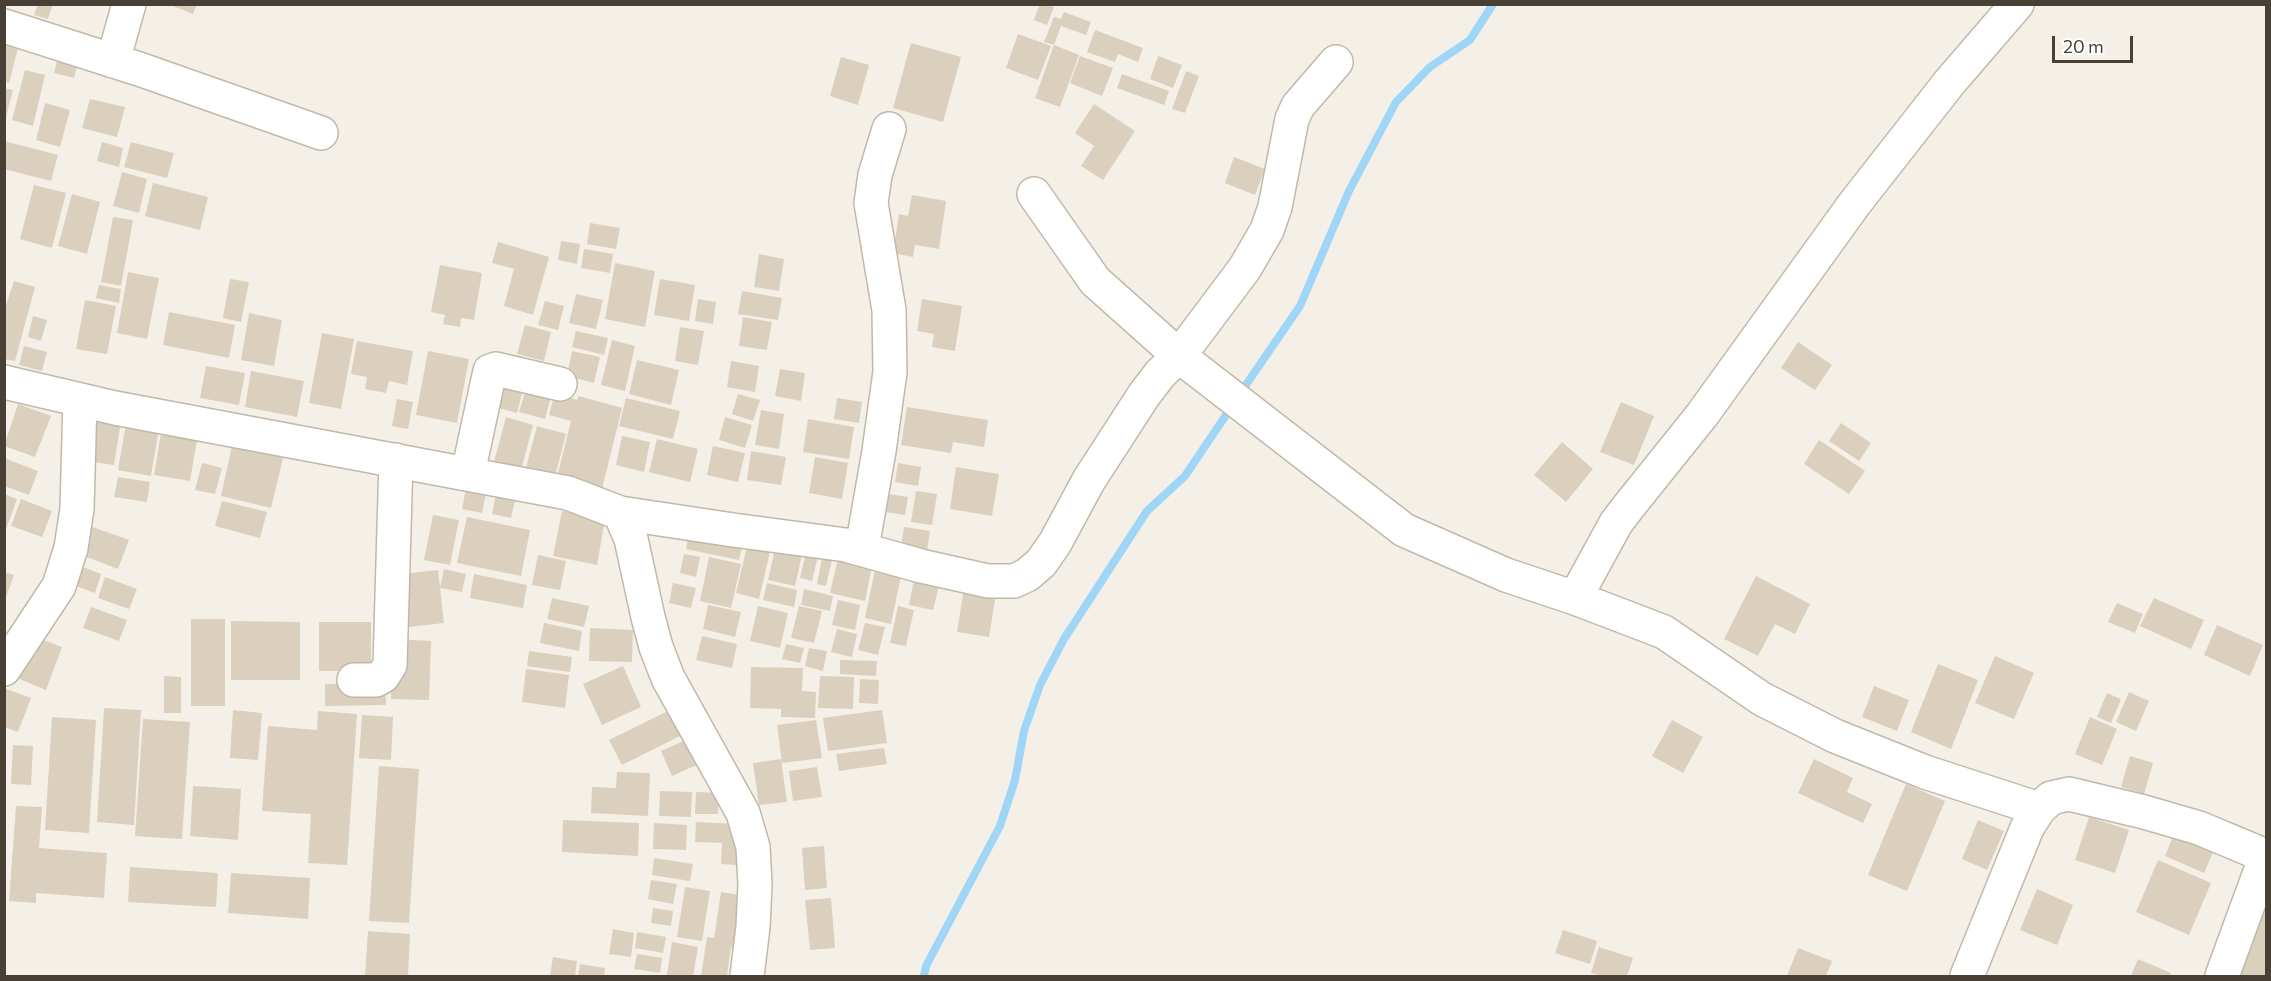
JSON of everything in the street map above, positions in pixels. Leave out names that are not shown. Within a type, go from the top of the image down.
[{"type":"street","points":[[113,61],[129,4]]},
{"type":"street","points":[[1575,598],[1616,523],[1702,415],[1855,203],[1949,83],[2017,4]]},
{"type":"street","points":[[4,26],[321,132]]},
{"type":"street","points":[[4,382],[80,400],[567,493],[620,513],[861,548],[921,566],[988,580],[1014,581],[1027,575],[1041,563],[1055,543],[1089,480],[1138,404],[1160,374],[1179,357],[1245,268],[1267,230],[1275,207],[1292,119],[1298,106],[1336,62]]},
{"type":"street","points":[[861,548],[879,451],[890,372],[889,310],[871,203],[875,175],[889,129]]},
{"type":"street","points":[[1034,194],[1095,281],[1179,357],[1404,530],[1506,575],[1664,632],[1762,699],[1835,736],[1925,772],[2039,809]]},
{"type":"street","points":[[468,473],[490,371],[496,369],[560,384]]},
{"type":"street","points":[[4,669],[59,586],[69,556],[75,529],[80,400]]},
{"type":"street","points":[[354,680],[376,680],[383,676],[390,665],[396,460]]},
{"type":"street","points":[[620,513],[631,539],[648,617],[668,678],[743,813],[753,846],[755,895],[747,976]]},
{"type":"street","points":[[1966,976],[2013,860],[2039,809],[2051,798],[2069,794],[2199,828],[2266,856],[2222,976]]},
{"type":"building","points":[[38,4],[53,4],[48,19],[34,15]]},
{"type":"building","points":[[168,4],[197,4],[193,14]]},
{"type":"building","points":[[1040,4],[1054,7],[1047,25],[1034,20]]},
{"type":"building","points":[[1064,12],[1091,22],[1086,35],[1061,26],[1054,45],[1044,42],[1054,17],[1061,19]]},
{"type":"building","points":[[1095,30],[1143,48],[1138,62],[1118,54],[1115,62],[1087,52]]},
{"type":"building","points":[[1018,34],[1051,46],[1038,80],[1006,68]]},
{"type":"building","points":[[4,40],[19,44],[9,83],[4,81]]},
{"type":"building","points":[[911,43],[961,57],[943,122],[893,108]]},
{"type":"building","points":[[1054,45],[1079,55],[1060,107],[1035,98]]},
{"type":"building","points":[[59,53],[79,59],[74,78],[54,73]]},
{"type":"building","points":[[1080,56],[1113,68],[1102,96],[1070,83]]},
{"type":"building","points":[[1158,56],[1182,65],[1173,88],[1150,79]]},
{"type":"building","points":[[841,57],[869,65],[858,105],[830,96]]},
{"type":"building","points":[[25,70],[45,75],[33,126],[12,120]]},
{"type":"building","points":[[1186,71],[1199,76],[1185,113],[1172,109]]},
{"type":"building","points":[[1122,74],[1169,91],[1164,105],[1117,88]]},
{"type":"building","points":[[4,88],[13,90],[5,121],[4,121]]},
{"type":"building","points":[[90,99],[125,107],[117,137],[82,128]]},
{"type":"building","points":[[45,103],[70,110],[60,147],[36,140]]},
{"type":"building","points":[[1094,104],[1135,131],[1103,180],[1081,166],[1094,146],[1075,133]]},
{"type":"building","points":[[4,141],[58,155],[51,181],[4,169]]},
{"type":"building","points":[[102,142],[123,148],[119,167],[97,161]]},
{"type":"building","points":[[131,142],[174,153],[167,178],[124,167]]},
{"type":"building","points":[[1234,157],[1265,169],[1255,195],[1225,183]]},
{"type":"building","points":[[122,172],[147,179],[139,213],[113,206]]},
{"type":"building","points":[[153,183],[208,197],[200,230],[145,216]]},
{"type":"building","points":[[34,185],[66,193],[52,248],[20,239]]},
{"type":"building","points":[[72,194],[100,202],[87,254],[58,246]]},
{"type":"building","points":[[912,195],[946,201],[939,249],[915,245],[913,257],[893,253],[899,214],[908,216]]},
{"type":"building","points":[[113,217],[133,220],[121,286],[101,282]]},
{"type":"building","points":[[590,223],[620,228],[616,249],[587,244]]},
{"type":"building","points":[[561,241],[580,244],[577,264],[558,260]]},
{"type":"building","points":[[498,242],[549,257],[533,315],[504,306],[514,269],[492,263]]},
{"type":"building","points":[[584,249],[613,254],[610,273],[581,268]]},
{"type":"building","points":[[759,254],[784,259],[779,291],[754,287]]},
{"type":"building","points":[[615,263],[655,271],[645,327],[605,319]]},
{"type":"building","points":[[440,265],[482,273],[474,320],[461,318],[460,327],[443,324],[445,315],[431,312]]},
{"type":"building","points":[[128,272],[159,278],[147,339],[117,333]]},
{"type":"building","points":[[230,279],[249,282],[241,322],[223,318]]},
{"type":"building","points":[[660,279],[695,285],[689,321],[654,315]]},
{"type":"building","points":[[14,281],[35,287],[15,361],[4,359],[4,311]]},
{"type":"building","points":[[99,285],[121,289],[119,303],[96,298]]},
{"type":"building","points":[[742,291],[782,298],[778,320],[738,314]]},
{"type":"building","points":[[576,294],[603,300],[596,329],[569,323]]},
{"type":"building","points":[[698,299],[716,302],[713,324],[695,321]]},
{"type":"building","points":[[922,299],[962,306],[955,351],[932,347],[934,334],[917,331]]},
{"type":"building","points":[[85,300],[116,306],[107,354],[76,349]]},
{"type":"building","points":[[545,301],[564,306],[558,330],[538,325]]},
{"type":"building","points":[[169,312],[235,325],[229,358],[163,345]]},
{"type":"building","points":[[249,313],[282,320],[274,366],[241,360]]},
{"type":"building","points":[[33,316],[47,320],[41,341],[28,337]]},
{"type":"building","points":[[743,317],[772,322],[767,350],[739,346]]},
{"type":"building","points":[[525,325],[551,332],[544,361],[517,354]]},
{"type":"building","points":[[680,327],[704,331],[698,365],[675,361]]},
{"type":"building","points":[[576,331],[608,338],[604,355],[572,347]]},
{"type":"building","points":[[322,333],[354,339],[341,409],[309,403]]},
{"type":"building","points":[[612,340],[635,346],[625,391],[601,385]]},
{"type":"building","points":[[357,341],[413,351],[407,385],[389,381],[386,393],[365,389],[367,377],[351,374]]},
{"type":"building","points":[[1798,342],[1832,365],[1815,390],[1781,368]]},
{"type":"building","points":[[24,346],[47,352],[42,371],[19,365]]},
{"type":"building","points":[[428,351],[469,359],[457,423],[416,415]]},
{"type":"building","points":[[572,351],[600,357],[594,383],[567,376]]},
{"type":"building","points":[[637,360],[679,370],[671,405],[629,394]]},
{"type":"building","points":[[731,361],[759,366],[755,392],[727,387]]},
{"type":"building","points":[[206,366],[245,373],[239,405],[200,398]]},
{"type":"building","points":[[780,369],[805,373],[801,401],[775,396]]},
{"type":"building","points":[[251,371],[304,381],[297,417],[245,407]]},
{"type":"building","points":[[493,377],[524,386],[517,413],[485,404]]},
{"type":"building","points":[[526,389],[551,396],[545,419],[519,412]]},
{"type":"building","points":[[555,393],[577,400],[579,396],[622,408],[602,489],[557,477],[571,421],[549,415]]},
{"type":"building","points":[[738,394],[760,400],[753,421],[732,414]]},
{"type":"building","points":[[626,398],[680,411],[673,439],[619,426]]},
{"type":"building","points":[[837,398],[862,402],[859,423],[834,419]]},
{"type":"building","points":[[397,399],[413,402],[408,429],[392,426]]},
{"type":"building","points":[[1621,402],[1654,416],[1634,465],[1600,452]]},
{"type":"building","points":[[18,404],[51,416],[35,457],[4,446]]},
{"type":"building","points":[[907,407],[988,420],[984,447],[953,442],[951,453],[901,445]]},
{"type":"building","points":[[761,410],[784,414],[779,449],[755,445]]},
{"type":"building","points":[[95,416],[121,421],[114,465],[87,461]]},
{"type":"building","points":[[506,417],[533,425],[521,470],[494,462]]},
{"type":"building","points":[[725,417],[752,425],[745,448],[719,440]]},
{"type":"building","points":[[127,418],[160,423],[151,476],[118,470]]},
{"type":"building","points":[[808,419],[854,427],[849,459],[803,452]]},
{"type":"building","points":[[1841,423],[1871,443],[1859,461],[1829,441]]},
{"type":"building","points":[[537,426],[566,434],[555,476],[526,468]]},
{"type":"building","points":[[162,427],[198,434],[190,481],[154,475]]},
{"type":"building","points":[[622,436],[650,442],[644,472],[616,465]]},
{"type":"building","points":[[657,439],[698,449],[690,482],[649,472]]},
{"type":"building","points":[[1819,440],[1865,471],[1849,494],[1804,464]]},
{"type":"building","points":[[1562,442],[1593,469],[1566,502],[1534,475]]},
{"type":"building","points":[[232,446],[283,458],[271,508],[221,496]]},
{"type":"building","points":[[713,446],[745,453],[738,482],[707,475]]},
{"type":"building","points":[[751,451],[786,457],[781,485],[747,480]]},
{"type":"building","points":[[815,457],[848,463],[842,499],[809,493]]},
{"type":"building","points":[[4,458],[38,471],[29,495],[4,486]]},
{"type":"building","points":[[202,463],[222,468],[215,494],[195,490]]},
{"type":"building","points":[[898,463],[921,467],[918,486],[895,482]]},
{"type":"building","points":[[956,467],[999,474],[992,516],[950,509]]},
{"type":"building","points":[[118,477],[150,482],[147,502],[114,497]]},
{"type":"building","points":[[466,489],[486,493],[482,513],[462,509]]},
{"type":"building","points":[[497,489],[517,492],[511,518],[492,514]]},
{"type":"building","points":[[916,491],[937,494],[932,525],[911,522]]},
{"type":"building","points":[[4,494],[17,499],[5,532],[4,532]]},
{"type":"building","points":[[888,494],[908,497],[905,515],[885,512]]},
{"type":"building","points":[[21,499],[52,511],[42,537],[11,526]]},
{"type":"building","points":[[222,501],[267,512],[260,538],[215,526]]},
{"type":"building","points":[[562,511],[605,520],[597,565],[553,556]]},
{"type":"building","points":[[433,515],[459,520],[450,565],[424,560]]},
{"type":"building","points":[[467,517],[530,530],[521,576],[457,563]]},
{"type":"building","points":[[84,524],[129,540],[118,569],[74,552]]},
{"type":"building","points":[[690,527],[744,539],[739,560],[686,549]]},
{"type":"building","points":[[904,527],[930,531],[926,557],[900,552]]},
{"type":"building","points":[[749,538],[772,543],[759,599],[736,593]]},
{"type":"building","points":[[807,548],[819,551],[812,581],[800,578]]},
{"type":"building","points":[[775,549],[802,555],[795,586],[768,580]]},
{"type":"building","points":[[823,553],[833,555],[826,586],[817,584]]},
{"type":"building","points":[[684,554],[700,557],[696,577],[680,573]]},
{"type":"building","points":[[538,555],[566,561],[560,590],[532,585]]},
{"type":"building","points":[[709,557],[741,564],[731,608],[700,601]]},
{"type":"building","points":[[838,558],[872,566],[865,601],[830,593]]},
{"type":"building","points":[[83,567],[101,574],[95,593],[76,586]]},
{"type":"building","points":[[444,569],[466,574],[462,592],[440,588]]},
{"type":"building","points":[[438,570],[444,623],[400,628],[394,575]]},
{"type":"building","points":[[875,570],[901,576],[891,624],[865,618]]},
{"type":"building","points":[[4,572],[14,575],[5,600],[4,600]]},
{"type":"building","points":[[474,574],[527,585],[523,608],[470,598]]},
{"type":"building","points":[[1756,576],[1810,604],[1795,634],[1775,624],[1758,656],[1724,639]]},
{"type":"building","points":[[105,577],[137,589],[129,609],[98,598]]},
{"type":"building","points":[[914,579],[939,585],[933,610],[909,605]]},
{"type":"building","points":[[673,583],[696,588],[691,608],[669,603]]},
{"type":"building","points":[[767,583],[797,590],[794,607],[763,600]]},
{"type":"building","points":[[964,588],[996,594],[989,637],[957,632]]},
{"type":"building","points":[[804,589],[833,596],[830,611],[801,605]]},
{"type":"building","points":[[552,598],[589,606],[584,627],[547,619]]},
{"type":"building","points":[[2154,598],[2204,620],[2191,649],[2140,626]]},
{"type":"building","points":[[838,600],[860,605],[855,630],[832,625]]},
{"type":"building","points":[[2117,603],[2143,614],[2135,633],[2108,622]]},
{"type":"building","points":[[708,605],[741,612],[735,637],[703,629]]},
{"type":"building","points":[[758,606],[788,613],[780,648],[750,641]]},
{"type":"building","points":[[799,606],[822,611],[814,643],[791,638]]},
{"type":"building","points":[[898,606],[914,610],[906,646],[890,643]]},
{"type":"building","points":[[91,607],[127,620],[119,641],[83,628]]},
{"type":"building","points":[[191,619],[225,619],[225,706],[191,706]]},
{"type":"building","points":[[231,621],[300,622],[300,680],[231,680]]},
{"type":"building","points":[[319,622],[371,622],[371,671],[319,671]]},
{"type":"building","points":[[544,623],[582,631],[579,651],[540,643]]},
{"type":"building","points":[[865,623],[885,627],[878,655],[858,650]]},
{"type":"building","points":[[2217,625],[2263,645],[2250,676],[2204,655]]},
{"type":"building","points":[[590,628],[633,630],[632,662],[589,661]]},
{"type":"building","points":[[837,629],[857,634],[852,657],[831,652]]},
{"type":"building","points":[[33,636],[62,647],[46,690],[17,678]]},
{"type":"building","points":[[702,636],[737,644],[732,668],[696,660]]},
{"type":"building","points":[[392,639],[431,641],[429,700],[391,699]]},
{"type":"building","points":[[786,644],[804,648],[800,663],[782,659]]},
{"type":"building","points":[[809,648],[827,651],[823,671],[805,666]]},
{"type":"building","points":[[529,651],[572,657],[570,672],[527,666]]},
{"type":"building","points":[[1995,656],[2034,673],[2014,719],[1975,703]]},
{"type":"building","points":[[840,660],[877,661],[876,676],[840,674]]},
{"type":"building","points":[[1938,664],[1978,680],[1951,749],[1911,732]]},
{"type":"building","points":[[623,666],[641,707],[602,725],[583,684]]},
{"type":"building","points":[[751,667],[803,668],[802,691],[816,692],[815,718],[781,717],[781,709],[750,708]]},
{"type":"building","points":[[526,669],[569,675],[565,708],[522,702]]},
{"type":"building","points":[[164,676],[181,677],[181,713],[164,713]]},
{"type":"building","points":[[820,676],[854,677],[853,709],[818,708]]},
{"type":"building","points":[[860,679],[879,680],[878,704],[859,703]]},
{"type":"building","points":[[325,684],[385,684],[386,705],[325,706]]},
{"type":"building","points":[[1874,686],[1909,700],[1897,731],[1862,717]]},
{"type":"building","points":[[4,688],[31,698],[18,732],[4,727]]},
{"type":"building","points":[[2129,692],[2149,701],[2136,731],[2116,722]]},
{"type":"building","points":[[2107,693],[2121,699],[2111,723],[2097,717]]},
{"type":"building","points":[[104,708],[141,710],[134,825],[97,822]]},
{"type":"building","points":[[233,710],[262,713],[258,760],[230,758]]},
{"type":"building","points":[[882,710],[887,743],[828,751],[823,718]]},
{"type":"building","points":[[318,711],[357,714],[347,865],[308,863],[311,814],[262,811],[268,726],[317,730]]},
{"type":"building","points":[[668,711],[680,736],[622,765],[609,740]]},
{"type":"building","points":[[362,715],[393,717],[391,760],[359,758]]},
{"type":"building","points":[[52,717],[96,720],[89,833],[45,830]]},
{"type":"building","points":[[2090,717],[2117,729],[2102,765],[2075,754]]},
{"type":"building","points":[[143,719],[190,722],[182,839],[135,836]]},
{"type":"building","points":[[816,720],[822,758],[782,763],[777,725]]},
{"type":"building","points":[[1672,720],[1703,737],[1683,773],[1652,756]]},
{"type":"building","points":[[690,738],[701,763],[672,776],[661,751]]},
{"type":"building","points":[[13,745],[33,746],[31,785],[11,784]]},
{"type":"building","points":[[884,748],[887,764],[839,771],[836,754]]},
{"type":"building","points":[[2130,756],[2153,763],[2144,794],[2121,787]]},
{"type":"building","points":[[781,759],[787,802],[759,805],[753,763]]},
{"type":"building","points":[[1814,759],[1853,778],[1847,792],[1872,804],[1863,823],[1798,793]]},
{"type":"building","points":[[379,766],[419,769],[409,923],[369,921]]},
{"type":"building","points":[[817,767],[822,797],[793,801],[789,771]]},
{"type":"building","points":[[617,772],[650,773],[648,816],[591,813],[592,787],[616,788]]},
{"type":"building","points":[[1906,784],[1945,801],[1907,891],[1868,875]]},
{"type":"building","points":[[193,786],[241,789],[238,840],[190,836]]},
{"type":"building","points":[[660,791],[692,792],[691,817],[659,816]]},
{"type":"building","points":[[696,792],[719,793],[718,814],[695,814]]},
{"type":"building","points":[[16,806],[42,807],[39,848],[107,853],[104,898],[36,893],[36,903],[9,901]]},
{"type":"building","points":[[2089,817],[2129,830],[2115,873],[2075,860]]},
{"type":"building","points":[[563,820],[639,823],[638,856],[562,852]]},
{"type":"building","points":[[1978,820],[2004,831],[1987,870],[1962,859]]},
{"type":"building","points":[[696,822],[738,824],[736,865],[721,864],[722,843],[695,842]]},
{"type":"building","points":[[654,823],[687,825],[686,850],[653,849]]},
{"type":"building","points":[[2175,831],[2215,848],[2204,873],[2165,856]]},
{"type":"building","points":[[824,846],[827,888],[805,890],[802,848]]},
{"type":"building","points":[[654,858],[693,864],[690,881],[652,875]]},
{"type":"building","points":[[2158,860],[2211,883],[2189,935],[2136,912]]},
{"type":"building","points":[[130,867],[218,873],[216,907],[128,902]]},
{"type":"building","points":[[231,873],[310,878],[308,919],[228,913]]},
{"type":"building","points":[[651,880],[677,884],[673,904],[648,899]]},
{"type":"building","points":[[685,887],[710,891],[702,941],[677,937]]},
{"type":"building","points":[[2037,889],[2073,905],[2057,945],[2020,930]]},
{"type":"building","points":[[721,892],[746,896],[738,948],[731,947],[727,976],[701,976],[707,937],[714,938]]},
{"type":"building","points":[[831,898],[835,948],[810,950],[805,900]]},
{"type":"building","points":[[653,908],[673,911],[671,926],[651,923]]},
{"type":"building","points":[[2254,908],[2266,914],[2266,976],[2228,976]]},
{"type":"building","points":[[613,929],[634,933],[631,957],[609,954]]},
{"type":"building","points":[[1563,930],[1597,941],[1590,964],[1555,953]]},
{"type":"building","points":[[368,931],[410,934],[408,976],[365,976]]},
{"type":"building","points":[[637,932],[666,937],[663,953],[635,948]]},
{"type":"building","points":[[672,942],[698,947],[693,976],[667,975]]},
{"type":"building","points":[[1599,947],[1633,958],[1627,976],[1603,976],[1591,973]]},
{"type":"building","points":[[1798,948],[1832,961],[1826,976],[1787,976]]},
{"type":"building","points":[[637,954],[662,958],[660,973],[634,969]]},
{"type":"building","points":[[553,957],[577,961],[575,976],[550,976]]},
{"type":"building","points":[[2138,959],[2171,973],[2169,976],[2131,976]]},
{"type":"building","points":[[580,964],[605,968],[604,976],[578,976]]},
{"type":"waterway","points":[[1239,395],[1300,306],[1349,191],[1396,102],[1430,67],[1470,40],[1493,4]]},
{"type":"waterway","points":[[924,976],[926,966],[1000,826],[1015,780],[1024,731],[1040,685],[1064,639],[1147,511],[1185,476],[1232,406]]}]
